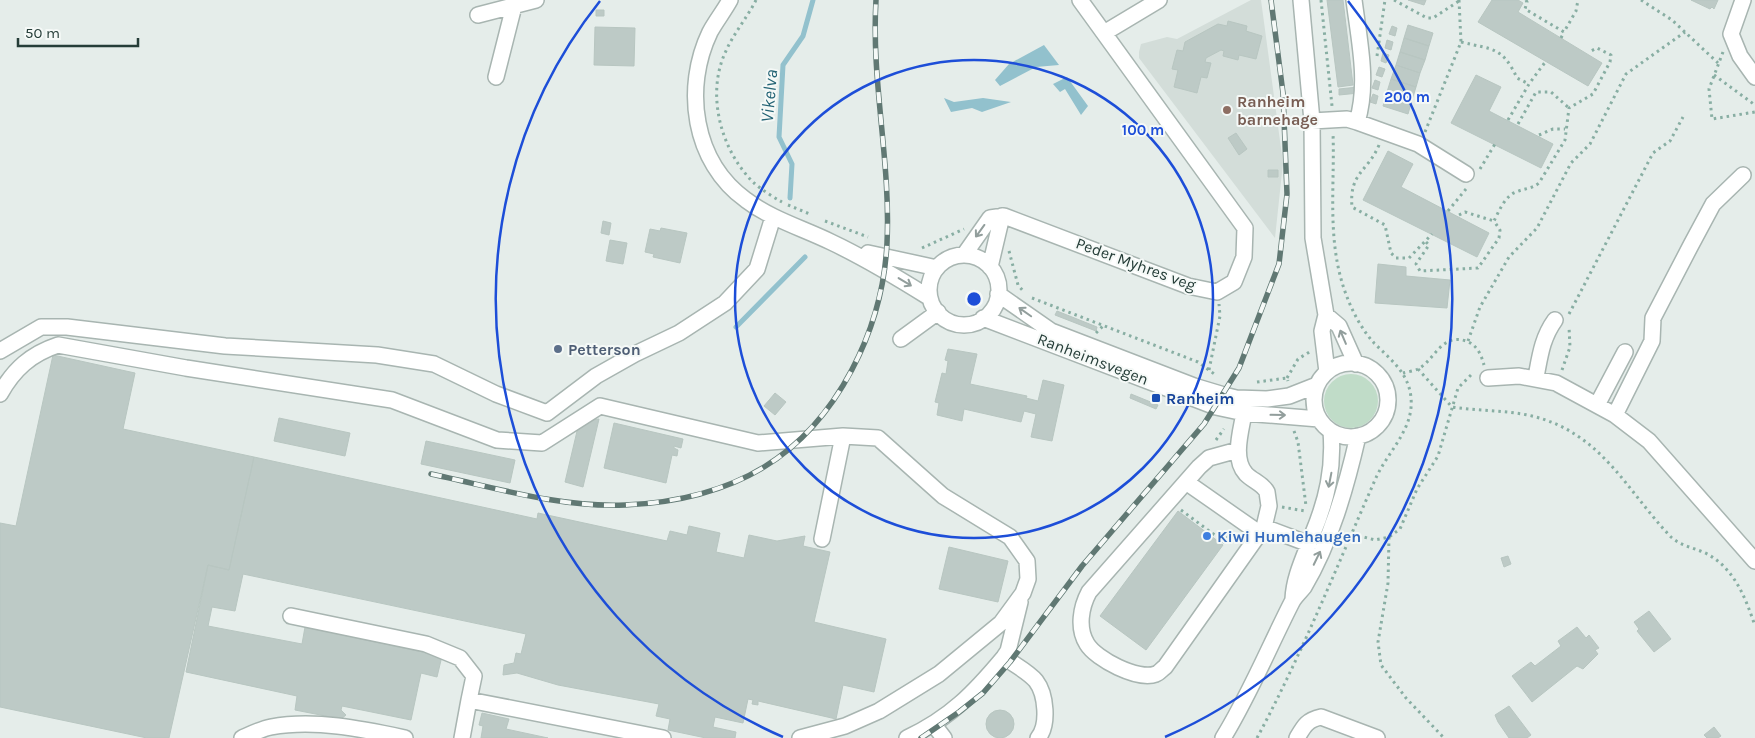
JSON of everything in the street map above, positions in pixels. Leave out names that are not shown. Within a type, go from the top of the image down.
[{"type":"street","points":[[478,15],[536,0]]},
{"type":"street","points":[[730,0],[710,33],[696,73],[694,109],[703,146],[727,183],[745,200],[776,218],[832,242],[885,270],[930,298],[938,312],[952,322],[968,324],[983,318],[994,308],[998,294],[997,280],[990,267],[979,258],[964,255],[949,258],[937,268],[930,282],[930,298]]},
{"type":"street","name":"Peder Myhres veg","points":[[1002,216],[1012,217],[1188,286],[1217,292],[1234,282],[1244,257],[1245,228],[1080,0]]},
{"type":"street","points":[[1104,33],[1159,0]]},
{"type":"street","points":[[1301,0],[1312,121],[1312,238],[1326,315],[1322,331],[1327,372]]},
{"type":"street","points":[[1354,0],[1364,86],[1363,102],[1357,122]]},
{"type":"street","points":[[1743,0],[1731,34],[1740,56],[1755,77]]},
{"type":"street","points":[[496,77],[514,6]]},
{"type":"street","points":[[1312,121],[1357,122],[1418,144],[1466,174]]},
{"type":"street","points":[[1615,415],[1652,342],[1653,318],[1691,245],[1713,204],[1743,175]]},
{"type":"street","points":[[964,255],[990,218],[1002,216],[990,267]]},
{"type":"street","points":[[0,351],[41,327],[67,327],[225,346],[376,355],[434,364],[496,394],[538,403],[547,413],[596,376],[636,354],[679,334],[725,303],[757,269],[776,218]]},
{"type":"street","points":[[832,242],[886,259],[937,268]]},
{"type":"street","name":"Ranheimsvegen","points":[[998,294],[1051,331],[1224,395],[1236,398],[1268,399],[1289,396],[1317,385]]},
{"type":"street","points":[[901,339],[938,312]]},
{"type":"street","points":[[1326,315],[1339,326],[1356,364]]},
{"type":"street","name":"Ranheimsvegen","points":[[983,318],[1216,407],[1244,413],[1319,419]]},
{"type":"street","points":[[1536,377],[1542,346],[1547,331],[1555,320]]},
{"type":"street","points":[[0,394],[9,378],[22,364],[39,352],[58,345],[186,368],[392,400],[497,440],[542,443],[600,406],[758,443],[842,436],[878,438],[943,496],[1010,537],[1027,561],[1028,579],[1022,593],[1008,651],[1004,657],[975,691],[934,725],[907,738]]},
{"type":"street","points":[[1597,405],[1625,352]]},
{"type":"street","points":[[1342,364],[1356,364],[1366,366],[1378,376],[1386,389],[1388,399],[1387,409],[1380,423],[1368,433],[1358,436],[1348,437],[1331,431],[1319,419],[1314,402],[1317,385],[1327,372],[1342,364]]},
{"type":"street","points":[[1487,373],[1536,377],[1556,383],[1615,415],[1649,441],[1755,561]]},
{"type":"street","points":[[1238,450],[1209,458],[1089,592],[1083,603],[1082,633],[1087,646],[1099,656],[1126,671],[1140,675],[1156,675],[1165,667],[1262,530],[1270,506],[1268,492],[1242,469],[1238,450],[1244,413]]},
{"type":"street","points":[[1293,600],[1293,585],[1326,498],[1331,475],[1331,431]]},
{"type":"street","points":[[822,539],[842,436]]},
{"type":"street","points":[[1223,738],[1258,675],[1293,600],[1303,588],[1330,532],[1358,436]]},
{"type":"street","points":[[1186,482],[1262,530],[1309,544]]},
{"type":"street","points":[[800,738],[845,726],[879,710],[939,674],[1001,624],[1022,593]]},
{"type":"street","points":[[291,616],[426,644],[460,658],[474,676],[462,738]]},
{"type":"street","points":[[1004,657],[1036,681],[1046,710],[1043,732],[1038,738]]},
{"type":"street","points":[[469,700],[663,738]]},
{"type":"street","points":[[1297,738],[1305,724],[1312,718],[1321,717],[1377,738]]},
{"type":"street","points":[[242,738],[269,728],[300,724],[332,725],[405,738]]},
{"type":"street","points":[[934,725],[944,738]]},
{"type":"path","points":[[756,0],[725,52],[717,75],[716,107],[724,134],[737,161],[754,183],[782,202],[870,238]]},
{"type":"path","points":[[1257,738],[1296,658],[1376,477],[1409,423],[1411,399],[1409,386],[1403,373],[1365,331],[1348,299],[1340,274],[1332,224],[1333,120],[1321,0]]},
{"type":"path","points":[[1394,0],[1427,18],[1433,18],[1460,0]]},
{"type":"path","points":[[1418,144],[1428,127],[1461,42],[1460,0]]},
{"type":"path","points":[[1526,0],[1525,9],[1564,32]]},
{"type":"path","points":[[1561,38],[1576,11],[1578,0]]},
{"type":"path","points":[[1641,0],[1685,32],[1718,63],[1709,89],[1712,119],[1755,112]]},
{"type":"path","points":[[1468,342],[1480,307],[1509,257],[1537,228],[1571,163],[1590,144],[1626,74],[1685,32]]},
{"type":"path","points":[[1461,42],[1500,52],[1508,60],[1517,78],[1529,84]]},
{"type":"path","points":[[1494,221],[1505,201],[1514,192],[1534,188],[1539,183],[1565,140],[1569,108],[1593,94],[1610,62],[1611,56],[1597,48],[1591,51]]},
{"type":"path","points":[[1508,120],[1529,84],[1546,60]]},
{"type":"path","points":[[1714,75],[1755,105]]},
{"type":"path","points":[[1518,124],[1536,92],[1551,92],[1569,108]]},
{"type":"path","points":[[1560,375],[1570,346],[1568,314],[1653,154],[1670,142],[1683,117]]},
{"type":"path","points":[[1539,134],[1565,129]]},
{"type":"path","points":[[1385,132],[1376,151],[1357,176],[1352,190],[1352,207],[1385,225],[1390,253],[1396,258],[1409,258],[1432,234]]},
{"type":"path","points":[[1426,242],[1429,244],[1428,248],[1416,264],[1420,271],[1474,270],[1482,263],[1499,238],[1500,230],[1494,221],[1465,212],[1459,215]]},
{"type":"path","points":[[917,248],[925,248],[965,228],[972,227]]},
{"type":"path","points":[[1008,248],[1018,285],[1028,297],[1198,362],[1222,379]]},
{"type":"path","points":[[1209,370],[1220,316],[1217,292]]},
{"type":"path","points":[[1352,534],[1375,540],[1389,537],[1400,529],[1417,489],[1438,456],[1458,388],[1465,380],[1487,373],[1480,353],[1475,346],[1456,339],[1448,341],[1418,369],[1403,373]]},
{"type":"path","points":[[1288,387],[1287,378],[1298,359],[1319,348]]},
{"type":"path","points":[[1418,369],[1452,407],[1534,417],[1552,423],[1588,444],[1615,468],[1670,537],[1678,543],[1708,555],[1726,569],[1740,590],[1755,626]]},
{"type":"path","points":[[1252,382],[1287,378]]},
{"type":"path","points":[[1294,434],[1298,442],[1306,512],[1312,515]]},
{"type":"path","points":[[1389,537],[1388,583],[1378,642],[1381,665],[1406,698],[1444,738]]},
{"type":"shaded area","name":"Ranheim barnehage","points":[[1251,0],[1261,0],[1283,163],[1275,238],[1139,58],[1141,44],[1167,37],[1177,39]]},
{"type":"green space","points":[[1351,374],[1361,376],[1370,382],[1376,391],[1378,401],[1376,411],[1370,420],[1361,426],[1351,428],[1341,426],[1332,420],[1326,411],[1324,401],[1326,391],[1332,382],[1341,376]]},
{"type":"water","points":[[1044,45],[1059,65],[1036,67],[1000,86],[995,80],[1009,64]]},
{"type":"water","points":[[1067,77],[1088,106],[1081,115],[1065,89],[1060,92],[1053,84]]},
{"type":"water","points":[[944,98],[954,102],[983,98],[1011,102],[982,112],[972,108],[951,112]]},
{"type":"building","points":[[1327,0],[1343,0],[1353,85],[1338,87]]},
{"type":"building","points":[[1408,0],[1426,0],[1424,5]]},
{"type":"building","points":[[1492,0],[1518,0],[1523,3],[1518,12],[1602,63],[1588,86],[1478,22]]},
{"type":"building","points":[[1691,0],[1718,0],[1714,9],[1712,7],[1710,9]]},
{"type":"building","points":[[596,10],[604,10],[604,16],[596,16]]},
{"type":"building","points":[[1228,21],[1247,26],[1246,31],[1262,36],[1256,59],[1239,55],[1238,60],[1223,56],[1224,51],[1221,50],[1206,58],[1205,62],[1211,63],[1207,78],[1201,77],[1197,93],[1174,87],[1178,70],[1172,69],[1177,50],[1183,51],[1185,42],[1218,24],[1227,26]]},
{"type":"building","points":[[1408,25],[1433,33],[1429,46],[1404,38]]},
{"type":"building","points":[[1392,26],[1397,28],[1395,36],[1389,34]]},
{"type":"building","points":[[595,27],[635,28],[634,66],[594,65]]},
{"type":"building","points":[[1404,38],[1429,46],[1425,60],[1400,52]]},
{"type":"building","points":[[1387,40],[1393,42],[1391,50],[1385,48]]},
{"type":"building","points":[[1400,52],[1425,60],[1420,73],[1396,65]]},
{"type":"building","points":[[1383,53],[1389,55],[1386,63],[1381,61]]},
{"type":"building","points":[[1396,65],[1420,73],[1416,87],[1391,79]]},
{"type":"building","points":[[1379,67],[1385,69],[1382,77],[1376,75]]},
{"type":"building","points":[[1476,75],[1501,87],[1489,111],[1553,144],[1541,168],[1451,123]]},
{"type":"building","points":[[1391,79],[1416,87],[1412,100],[1387,92]]},
{"type":"building","points":[[1375,80],[1380,82],[1378,90],[1372,88]]},
{"type":"building","points":[[1358,87],[1359,93],[1339,95],[1339,89]]},
{"type":"building","points":[[1387,92],[1412,100],[1408,114],[1383,106]]},
{"type":"building","points":[[1373,94],[1378,96],[1376,104],[1370,102]]},
{"type":"building","points":[[1236,133],[1247,149],[1239,155],[1228,138]]},
{"type":"building","points":[[1388,151],[1413,164],[1401,187],[1489,233],[1477,257],[1363,200]]},
{"type":"building","points":[[1268,170],[1278,170],[1278,177],[1268,177]]},
{"type":"building","points":[[603,221],[611,223],[609,235],[601,233]]},
{"type":"building","points":[[661,228],[687,233],[680,263],[653,257],[654,254],[645,252],[650,229],[660,231]]},
{"type":"building","points":[[610,240],[627,243],[623,264],[606,261]]},
{"type":"building","points":[[1378,264],[1406,267],[1406,276],[1450,280],[1447,308],[1375,303]]},
{"type":"building","points":[[1057,311],[1097,327],[1096,331],[1055,315]]},
{"type":"building","points":[[948,349],[977,354],[970,384],[1027,396],[1026,398],[1038,401],[1043,380],[1064,385],[1052,441],[1031,437],[1036,414],[1024,411],[1021,422],[964,409],[962,421],[937,415],[939,403],[935,402],[942,373],[946,374],[948,361],[945,360]]},
{"type":"building","points":[[53,355],[135,373],[123,429],[254,457],[229,570],[208,565],[169,738],[147,738],[0,707],[0,523],[16,526]]},
{"type":"building","points":[[775,393],[786,402],[775,415],[764,406]]},
{"type":"building","points":[[1131,394],[1158,405],[1156,409],[1130,398]]},
{"type":"building","points":[[279,418],[350,433],[345,456],[274,441]]},
{"type":"building","points":[[599,419],[583,487],[565,482],[578,427],[582,421]]},
{"type":"building","points":[[614,423],[683,439],[681,448],[674,446],[678,450],[677,456],[672,455],[666,483],[604,468]]},
{"type":"building","points":[[426,441],[515,460],[510,483],[421,464]]},
{"type":"building","points":[[254,457],[537,519],[538,513],[667,541],[670,531],[687,535],[689,526],[720,533],[716,552],[744,558],[749,535],[777,541],[805,536],[803,546],[830,552],[814,622],[886,639],[874,692],[843,685],[836,719],[758,701],[758,705],[752,704],[753,700],[748,699],[743,723],[715,717],[713,727],[736,732],[735,738],[706,738],[668,730],[670,719],[656,716],[659,704],[558,685],[517,673],[503,675],[504,665],[514,663],[516,653],[521,654],[526,634],[243,574],[235,611],[212,607],[208,626],[302,644],[305,627],[442,656],[437,677],[421,673],[411,720],[342,706],[341,710],[346,715],[341,719],[295,710],[297,696],[186,672],[208,565],[229,570]]},
{"type":"building","points":[[1178,511],[1223,545],[1146,650],[1100,616]]},
{"type":"building","points":[[949,547],[1008,561],[998,602],[939,589]]},
{"type":"building","points":[[1508,556],[1511,564],[1504,567],[1501,558]]},
{"type":"building","points":[[1649,611],[1671,639],[1654,652],[1637,631],[1639,629],[1634,622]]},
{"type":"building","points":[[1577,627],[1586,638],[1589,635],[1599,648],[1595,650],[1598,654],[1583,669],[1577,666],[1532,702],[1512,676],[1531,662],[1535,666],[1561,646],[1558,641]]},
{"type":"building","points":[[1509,706],[1531,735],[1527,738],[1509,738],[1498,722],[1495,715]]},
{"type":"building","points":[[1000,710],[1010,714],[1014,724],[1010,734],[1000,738],[990,734],[986,724],[990,714]]},
{"type":"building","points":[[482,713],[509,719],[506,729],[548,738],[481,738],[483,726],[479,725]]},
{"type":"building","points":[[1714,727],[1721,736],[1718,738],[1707,738],[1704,735]]},
{"type":"waterway","name":"Vikelva","points":[[790,198],[792,164],[779,137],[783,65],[803,36],[813,0]]},
{"type":"waterway","name":"Vikelva","points":[[736,327],[805,257]]},
{"type":"railway","points":[[431,474],[551,500],[601,505],[661,502],[697,495],[748,476],[790,448],[814,425],[834,399],[852,370],[866,339],[884,275],[887,213],[876,61],[876,0]]},
{"type":"railway","points":[[921,738],[983,693],[1010,662],[1082,566],[1204,424],[1239,368],[1279,264],[1287,194],[1283,93],[1271,0]]},
{"type":"place","name":"Ranheim barnehage","points":[[1227,110]]},
{"type":"place","name":"Petterson","points":[[558,349]]},
{"type":"place","name":"Ranheim","points":[[1156,398]]},
{"type":"place","name":"Kiwi Humlehaugen","points":[[1207,536]]}]
